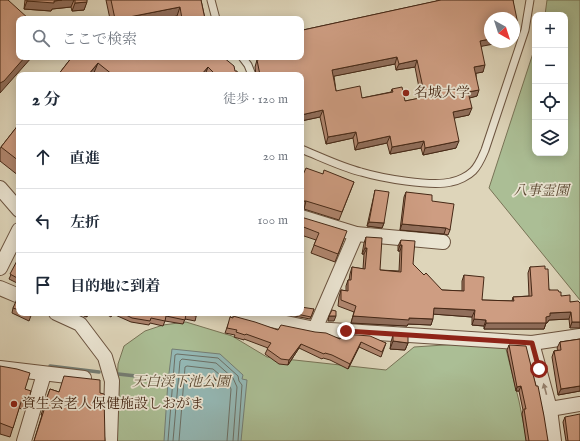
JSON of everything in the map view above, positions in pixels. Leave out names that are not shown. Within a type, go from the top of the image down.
[{"type":"street","points":[[0,188],[16,207]]},
{"type":"street","points":[[304,218],[356,234],[443,242]]},
{"type":"street","points":[[315,329],[356,234]]},
{"type":"street","points":[[0,268],[16,236]]},
{"type":"street","points":[[0,288],[16,295]]},
{"type":"street","points":[[63,316],[80,324],[105,357],[112,381],[110,441]]},
{"type":"street","points":[[252,316],[315,329],[532,343],[580,336]]},
{"type":"street","points":[[532,343],[550,409],[554,441]]},
{"type":"street","points":[[0,368],[112,381]]},
{"type":"street","points":[[24,441],[44,374]]},
{"type":"street","points":[[550,409],[580,404]]},
{"type":"lane","points":[[211,0],[215,16]]},
{"type":"lane","points":[[304,150],[360,172],[398,180],[437,184],[451,182],[463,177],[472,171],[485,150],[525,30],[530,0]]},
{"type":"lane","points":[[244,60],[251,72]]},
{"type":"green space","name":"八事霊園","points":[[547,0],[580,0],[580,300],[489,188],[532,56],[532,156],[568,156],[568,12],[545,12]]},
{"type":"green space","name":"天白渓下池公園","points":[[186,322],[232,336],[267,357],[386,370],[414,347],[504,341],[527,441],[115,441],[118,364],[124,346],[145,331],[163,325]]},
{"type":"water","points":[[172,349],[220,354],[243,375],[242,379],[247,380],[241,441],[164,441],[168,381]]},
{"type":"building","points":[[0,0],[8,0],[26,16],[16,16],[16,60],[22,60],[4,81],[0,83]]},
{"type":"building","points":[[27,0],[62,0],[54,1],[54,3]]},
{"type":"building","points":[[75,0],[87,0],[87,2],[75,3]]},
{"type":"building","points":[[111,0],[201,0],[204,16],[182,16],[180,7],[134,16],[114,16]]},
{"type":"building","points":[[441,0],[513,0],[515,12],[484,12],[484,40],[480,41],[485,65],[474,67],[479,90],[468,92],[472,108],[453,112],[459,141],[425,148],[424,141],[392,147],[390,136],[358,143],[356,132],[328,137],[323,110],[304,114],[304,72],[259,72],[257,60],[304,60],[304,30]],"holes":[[[397,57],[399,64],[417,60],[425,97],[405,101],[402,87],[392,89],[393,92],[362,98],[360,86],[336,91],[332,70]]]},
{"type":"building","points":[[70,60],[227,60],[234,66],[235,71],[237,72],[213,72],[208,67],[204,72],[109,72],[98,63],[90,72],[60,72]]},
{"type":"building","points":[[16,128],[16,159],[1,147]]},
{"type":"building","points":[[306,168],[323,174],[324,170],[354,182],[342,212],[304,201],[304,172]]},
{"type":"building","points":[[375,190],[389,192],[384,223],[369,222]]},
{"type":"building","points":[[406,192],[432,195],[432,201],[454,204],[450,230],[446,228],[402,224]]},
{"type":"building","points":[[304,218],[347,231],[338,254],[314,245],[319,233],[304,227]]},
{"type":"building","points":[[366,237],[382,238],[380,270],[401,272],[401,240],[415,241],[413,264],[424,275],[426,273],[442,290],[464,291],[464,275],[484,277],[482,300],[514,301],[513,297],[532,296],[530,267],[545,266],[545,269],[548,269],[549,290],[558,290],[561,292],[561,296],[570,295],[570,302],[578,301],[580,303],[580,322],[572,322],[571,312],[550,313],[550,316],[546,317],[546,323],[486,323],[486,320],[474,319],[475,310],[434,308],[433,319],[409,318],[409,320],[353,316],[356,306],[341,300],[341,290],[348,291],[348,280],[351,280],[352,267],[365,269],[367,248],[365,248]]},
{"type":"building","points":[[16,263],[16,277],[10,274]]},
{"type":"building","points":[[16,301],[16,309],[13,308]]},
{"type":"building","points":[[304,307],[314,309],[311,317],[304,316]]},
{"type":"building","points":[[332,310],[336,311],[336,316],[329,316]]},
{"type":"building","points":[[128,316],[166,316],[165,321],[151,318],[150,321]]},
{"type":"building","points":[[166,316],[186,316],[185,320]]},
{"type":"building","points":[[233,316],[278,330],[281,325],[326,333],[340,339],[343,334],[370,336],[386,343],[382,352],[361,342],[350,364],[332,355],[324,354],[301,344],[289,360],[281,359],[267,349],[271,343],[236,332],[237,330],[227,328],[230,317],[233,318]]},
{"type":"building","points":[[393,335],[408,336],[408,343],[393,341]]},
{"type":"building","points":[[580,339],[580,386],[561,389],[554,351],[561,350],[560,342]]},
{"type":"building","points":[[509,345],[526,346],[536,386],[538,386],[548,441],[529,441],[524,409],[526,409],[521,386],[517,387]]},
{"type":"building","name":"資生会老人保健施設しおがま","points":[[0,366],[30,373],[25,389],[31,391],[28,401],[22,399],[13,428],[0,423]]},
{"type":"building","points":[[64,376],[100,380],[100,393],[104,394],[105,441],[34,441],[50,389],[59,392]]},
{"type":"building","points":[[580,414],[580,441],[568,441],[565,417]]},
{"type":"waterway","points":[[50,366],[99,372]]},
{"type":"waterway","points":[[118,374],[136,376]]},
{"type":"waterway","points":[[161,380],[168,381]]},
{"type":"place","name":"名城大学","points":[[406,93]]},
{"type":"place","name":"資生会老人保健施設しおがま","points":[[14,404]]},
{"type":"route","points":[[346,331],[532,343],[539,369]]}]
